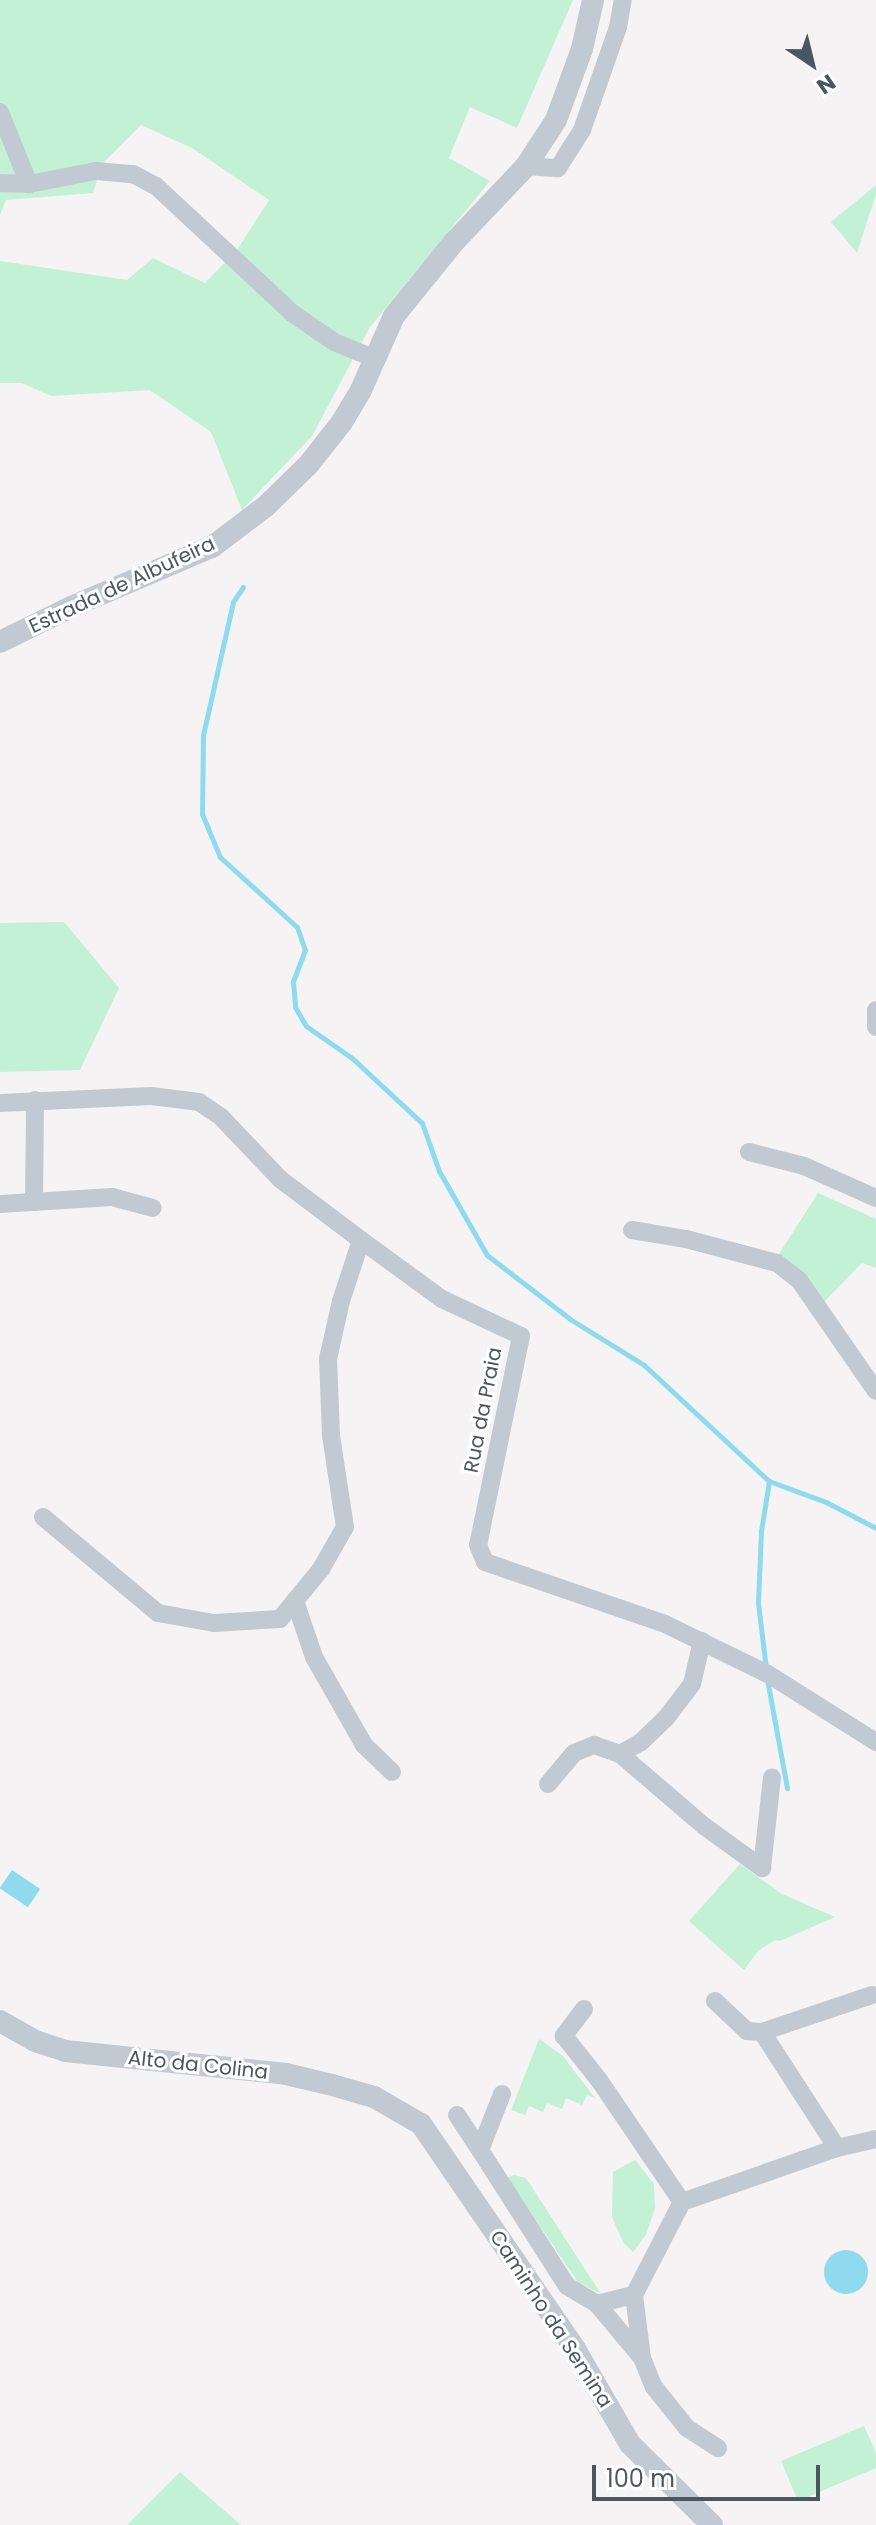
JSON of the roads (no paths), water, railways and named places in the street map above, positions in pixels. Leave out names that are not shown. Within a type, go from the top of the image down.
[{"type":"street","name":"Estrada de Albufeira","points":[[0,642],[71,607],[212,547],[279,494],[342,422],[361,390],[394,316],[424,277],[526,166],[556,120],[572,83],[593,0]]},
{"type":"street","points":[[526,166],[558,168],[582,130],[618,27],[623,0]]},
{"type":"street","points":[[0,112],[29,184]]},
{"type":"street","points":[[0,183],[29,184],[96,171],[133,174],[156,186],[292,313],[334,342],[373,358]]},
{"type":"street","points":[[876,1010],[876,1027]]},
{"type":"street","name":"Rua da Praia","points":[[0,1103],[151,1096],[199,1102],[221,1117],[280,1179],[361,1240],[442,1299],[521,1336],[478,1545],[485,1562],[665,1624],[702,1641],[765,1673],[876,1742]]},
{"type":"street","points":[[34,1202],[35,1100]]},
{"type":"street","points":[[749,1152],[873,1189]]},
{"type":"street","points":[[0,1204],[112,1197],[153,1208]]},
{"type":"street","points":[[632,1230],[686,1239],[777,1263],[799,1280],[876,1391]]},
{"type":"street","points":[[43,1517],[158,1613],[214,1623],[280,1619],[321,1569],[345,1527],[331,1436],[328,1359],[341,1301],[361,1240]]},
{"type":"street","points":[[295,1601],[321,1669],[364,1745],[392,1772]]},
{"type":"street","points":[[620,1754],[641,1742],[666,1718],[692,1684],[702,1641]]},
{"type":"street","points":[[548,1784],[574,1753],[594,1745],[620,1754],[704,1826],[762,1868],[772,1778]]},
{"type":"street","points":[[715,2001],[747,2031],[762,2032],[872,1995]]},
{"type":"street","points":[[584,2009],[564,2036],[599,2080],[682,2202]]},
{"type":"street","name":"Alto da Colina","points":[[0,2021],[35,2041],[65,2051],[286,2074],[374,2097],[397,2108]]},
{"type":"street","points":[[762,2032],[837,2148]]},
{"type":"street","points":[[480,2150],[502,2094]]},
{"type":"street","name":"Caminho da Semina","points":[[397,2108],[421,2124],[442,2152],[575,2349],[630,2444],[712,2525]]},
{"type":"street","points":[[457,2115],[567,2286],[597,2304],[642,2358]]},
{"type":"street","points":[[718,2448],[687,2428],[654,2387],[642,2358],[634,2295],[682,2202],[837,2148],[876,2139]]},
{"type":"street","points":[[597,2304],[634,2295]]},
{"type":"water","points":[[12,1870],[40,1889],[28,1907],[0,1888]]},
{"type":"water","points":[[846,2250],[862,2256],[868,2272],[862,2288],[846,2294],[830,2288],[824,2272],[830,2256]]},
{"type":"waterway","points":[[243,587],[233,602],[203,735],[202,814],[220,857],[297,927],[305,950],[293,982],[295,1007],[306,1026],[352,1058],[422,1123],[439,1171],[487,1255],[570,1319],[644,1365],[769,1481],[761,1531],[758,1603],[766,1669]]},
{"type":"waterway","points":[[769,1481],[826,1502],[876,1528]]},
{"type":"waterway","points":[[767,1679],[787,1788]]}]
